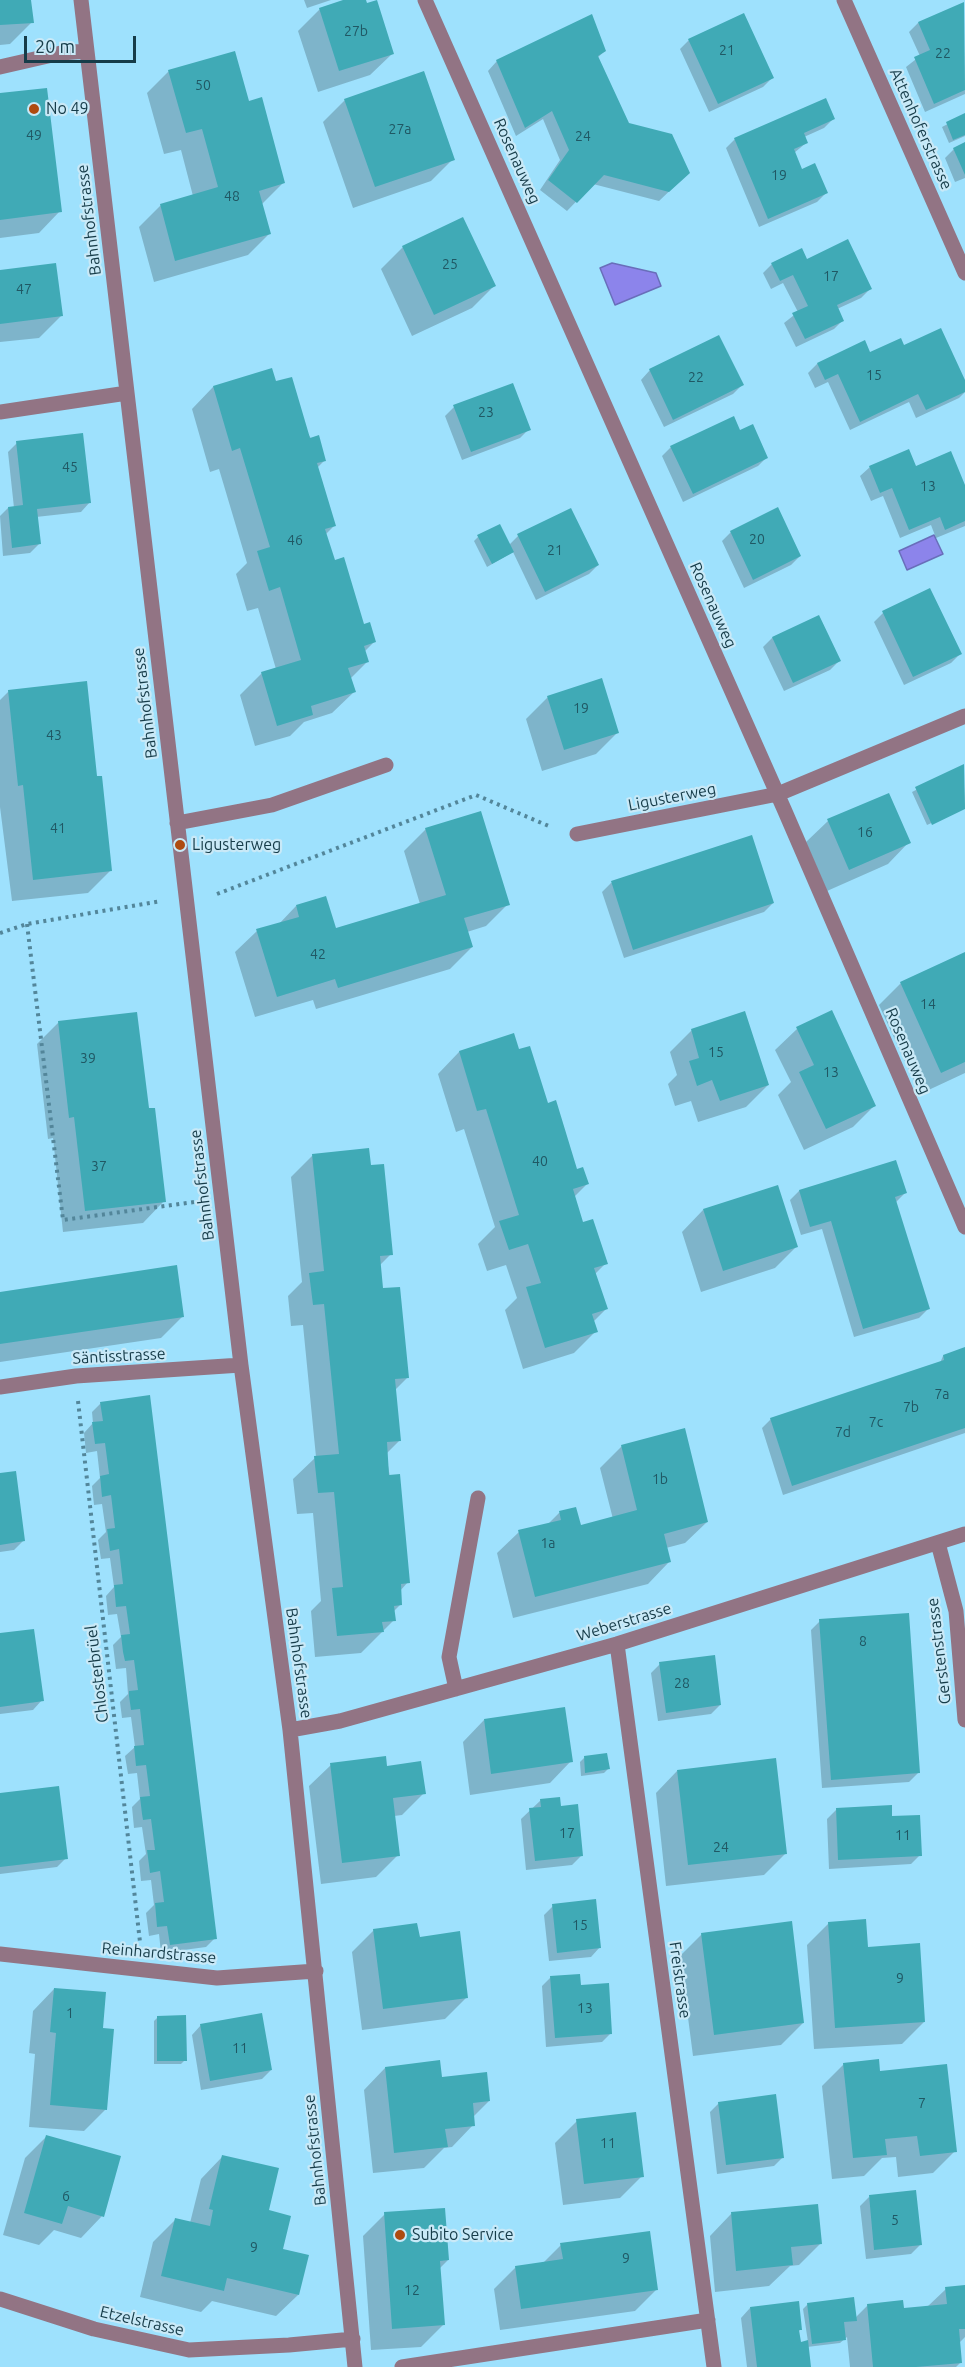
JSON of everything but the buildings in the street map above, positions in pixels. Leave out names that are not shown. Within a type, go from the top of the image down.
[{"type":"street","name":"Bahnhofstrasse","points":[[81,0],[241,1365],[290,1730],[356,2367]]},
{"type":"street","name":"Rosenauweg","points":[[425,0],[778,794],[965,1227]]},
{"type":"street","name":"Attenhoferstrasse","points":[[844,0],[965,273]]},
{"type":"street","points":[[0,67],[61,53],[87,51]]},
{"type":"street","points":[[0,412],[127,393]]},
{"type":"street","name":"Ligusterweg","points":[[577,834],[778,794],[965,716]]},
{"type":"street","points":[[177,823],[272,805],[386,765]]},
{"type":"street","name":"Säntisstrasse","points":[[0,1387],[76,1376],[241,1365]]},
{"type":"street","points":[[456,1689],[449,1657],[478,1498]]},
{"type":"street","name":"Weberstrasse","points":[[290,1730],[340,1721],[617,1644],[965,1534]]},
{"type":"street","name":"Gerstenstrasse","points":[[938,1543],[956,1611],[965,1720]]},
{"type":"street","name":"Freistrasse","points":[[617,1644],[714,2367]]},
{"type":"street","name":"Reinhardstrasse","points":[[0,1954],[217,1977],[316,1971]]},
{"type":"street","name":"Etzelstrasse","points":[[0,2299],[94,2328],[189,2350],[352,2339]]},
{"type":"street","points":[[402,2367],[708,2320]]},
{"type":"path","points":[[217,894],[476,795],[558,830],[577,834]]},
{"type":"path","points":[[0,933],[27,924],[164,901]]},
{"type":"path","points":[[27,924],[63,1220],[197,1202]]},
{"type":"path","name":"Chlosterbrüel","points":[[76,1376],[80,1428],[143,1970]]},
{"type":"shaded area","points":[[612,263],[656,273],[661,286],[615,305],[600,268]]},
{"type":"shaded area","points":[[934,535],[943,554],[907,570],[899,551]]},
{"type":"place","name":"No 49","points":[[34,109]]},
{"type":"place","name":"Ligusterweg","points":[[180,845]]},
{"type":"place","name":"Subito Service","points":[[400,2235]]}]
